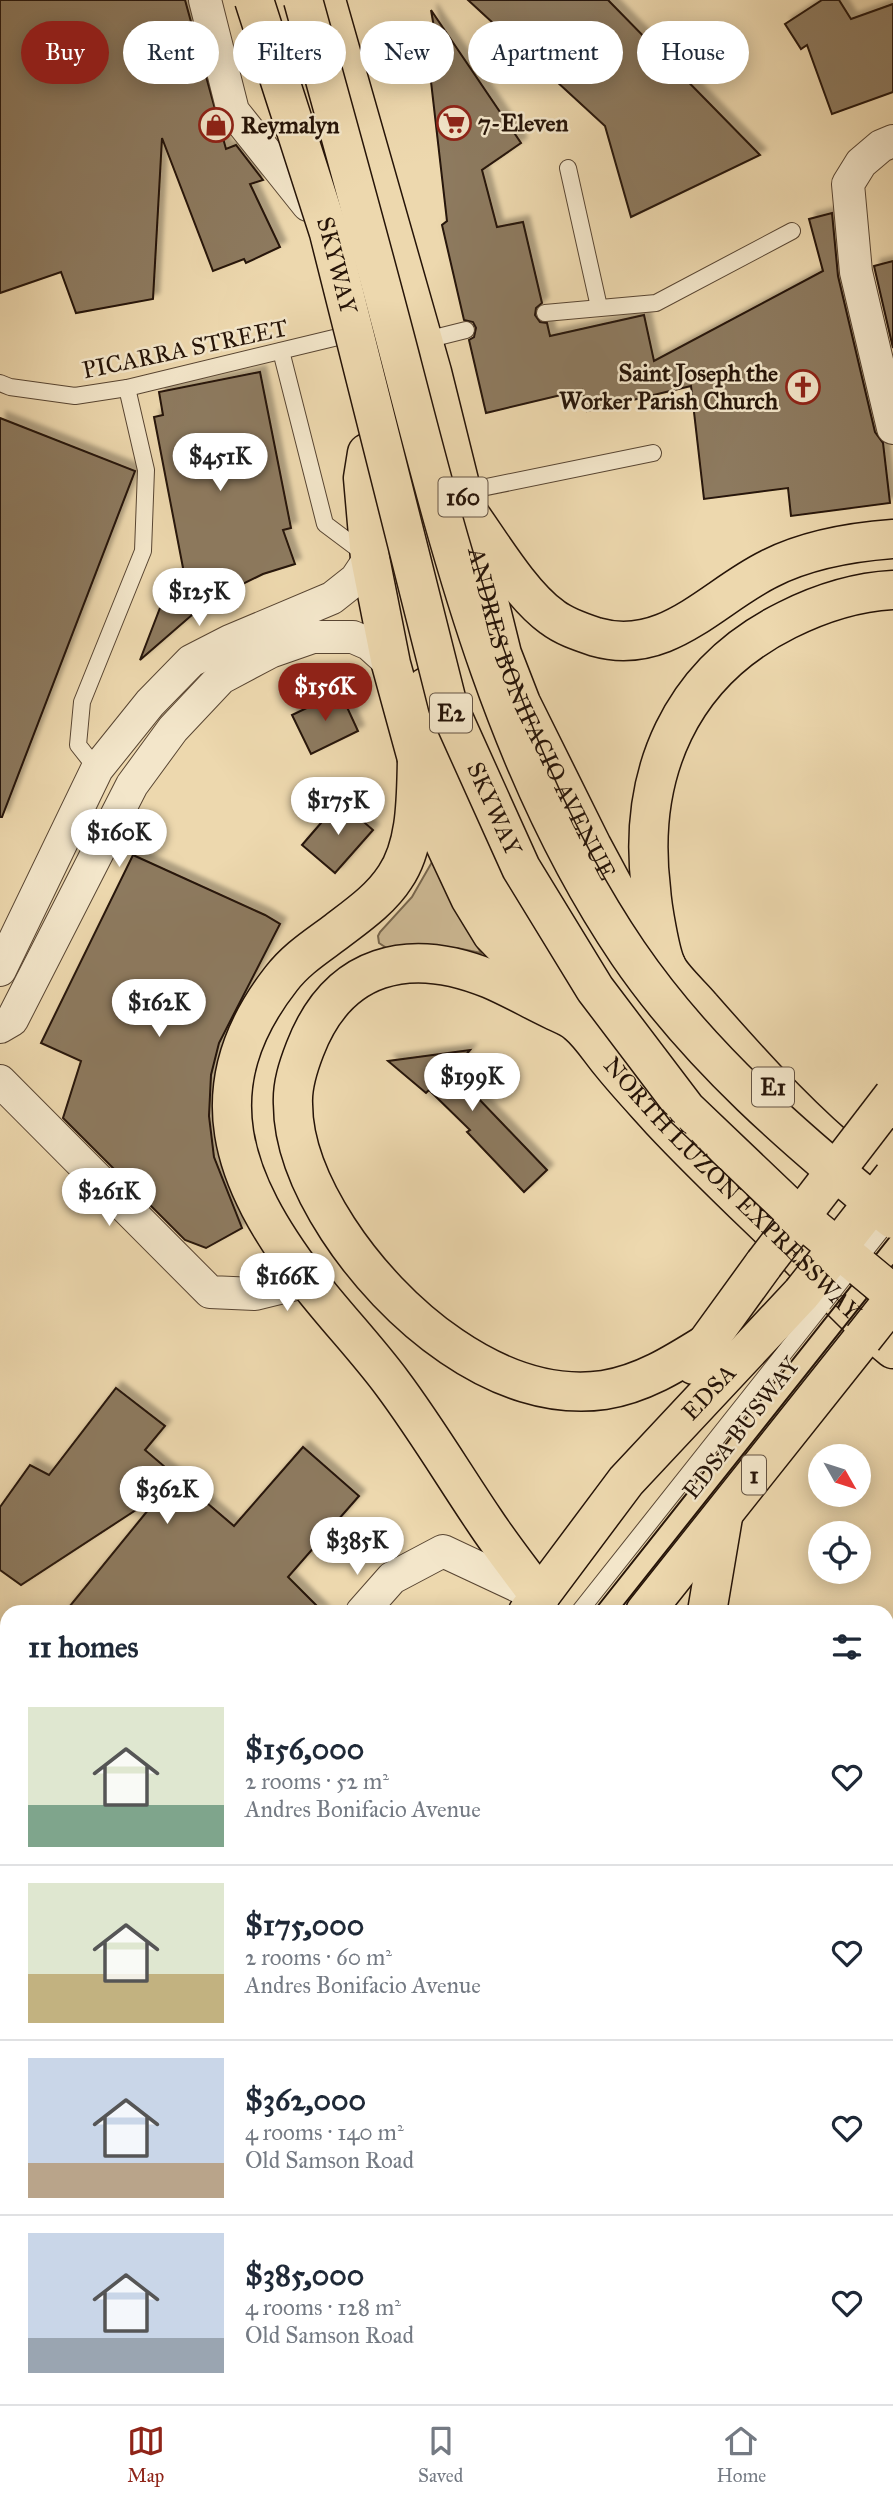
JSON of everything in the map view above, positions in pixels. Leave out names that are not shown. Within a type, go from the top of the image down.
[{"type":"main road","points":[[248,0],[308,205],[367,453],[383,479],[432,711],[454,775],[468,806],[517,911],[577,1022]]},
{"type":"main road","name":"SKYWAY","points":[[254,0],[329,233],[448,706],[521,868],[595,989],[686,1109],[794,1212],[893,1294]]},
{"type":"main road","name":"SKYWAY","points":[[303,0],[428,466],[497,693],[564,847],[628,953],[681,1023],[727,1072],[784,1125],[831,1168],[893,1217]]},
{"type":"main road","name":"ANDRES BONIFACIO AVENUE","points":[[326,0],[432,372],[502,653],[521,703],[592,846],[614,887],[667,967]]},
{"type":"main road","points":[[367,453],[363,478],[370,558],[391,664],[434,821],[470,898],[492,934],[577,1022]]},
{"type":"main road","points":[[464,501],[528,594],[552,617],[578,631],[608,640],[633,641],[661,635],[684,625],[756,575],[791,560],[831,548],[893,539]]},
{"type":"main road","points":[[667,967],[652,901],[647,834],[655,778],[663,754],[692,698],[709,677],[734,654],[778,625],[834,600],[865,592],[893,590]]},
{"type":"main road","points":[[432,711],[419,764],[407,852],[397,876],[372,904],[308,952],[284,975],[259,1011],[239,1058],[233,1102],[233,1132],[238,1158],[261,1212],[308,1281],[390,1380],[485,1523],[534,1604]]},
{"type":"main road","points":[[419,764],[468,806]]},
{"type":"main road","points":[[577,1022],[490,980],[442,964],[402,963],[364,976],[332,1002],[320,1019],[311,1034],[296,1075],[293,1117],[300,1149],[313,1185],[346,1241],[382,1285],[438,1337],[499,1373],[555,1390],[605,1390],[635,1383],[666,1370],[706,1344]]},
{"type":"main road","name":"E1","points":[[667,967],[804,1120],[893,1194]]},
{"type":"main road","name":"NORTH LUZON EXPRESSWAY","points":[[577,1022],[627,1083],[694,1155],[767,1246],[868,1339]]},
{"type":"main road","points":[[626,1481],[767,1246],[893,1096]]},
{"type":"main road","name":"EDSA","points":[[534,1604],[626,1481],[812,1298],[893,1177]]},
{"type":"main road","points":[[767,1246],[893,1312]]},
{"type":"main road","name":"1","points":[[651,1605],[723,1513],[868,1339],[893,1300]]},
{"type":"main road","points":[[708,1605],[723,1513]]},
{"type":"street","points":[[205,0],[233,111],[308,205]]},
{"type":"street","points":[[893,141],[881,146],[860,163],[848,184],[856,272],[893,425]]},
{"type":"street","points":[[0,970],[97,769],[150,703],[191,661],[230,641],[332,598],[356,579],[370,558]]},
{"type":"street","points":[[0,1027],[12,1020],[132,785],[173,729],[221,678],[270,652],[313,638],[353,637],[369,644],[391,664]]},
{"type":"street","points":[[0,1081],[210,1292],[255,1294],[308,1281]]},
{"type":"street","points":[[368,1605],[392,1578],[443,1550],[534,1604]]},
{"type":"lane","points":[[568,168],[599,307]]},
{"type":"lane","points":[[545,313],[656,303],[792,231]]},
{"type":"lane","points":[[422,341],[466,330]]},
{"type":"lane","name":"PICARRA STREET","points":[[0,383],[10,387],[75,396],[127,388],[338,337]]},
{"type":"lane","points":[[281,351],[325,524],[370,558]]},
{"type":"lane","points":[[97,769],[78,745],[82,702],[143,551],[146,470],[127,388]]},
{"type":"lane","points":[[464,501],[653,453]]},
{"type":"lane","name":"EDSA BUSWAY","points":[[584,1605],[812,1298],[893,1217]]},
{"type":"lane","points":[[868,1339],[893,1272]]},
{"type":"shaded area","points":[[432,862],[481,953],[457,948],[388,949],[379,943],[380,932],[412,897]]},
{"type":"building","points":[[0,0],[185,0],[191,21],[123,21],[123,84],[208,84],[226,149],[236,145],[263,180],[250,184],[280,247],[246,263],[244,259],[213,271],[162,138],[153,299],[76,313],[61,272],[0,293]]},
{"type":"building","points":[[468,0],[608,0],[637,30],[637,84],[690,84],[760,155],[631,217],[605,126],[559,84],[623,84],[623,21],[491,21]]},
{"type":"building","points":[[822,0],[839,0],[851,19],[893,4],[893,92],[832,114],[807,45],[801,49],[785,24]]},
{"type":"building","points":[[454,44],[468,65],[468,84],[481,84],[521,143],[482,170],[497,227],[523,222],[542,303],[536,308],[535,315],[540,322],[547,323],[550,336],[644,315],[654,361],[823,271],[809,219],[832,213],[838,276],[875,432],[883,443],[890,503],[791,516],[788,488],[704,499],[691,386],[587,411],[582,390],[486,413],[469,340],[474,337],[476,328],[473,322],[464,320],[442,225],[447,221],[431,84],[454,84]]},
{"type":"building","points":[[893,261],[893,348],[874,266]]},
{"type":"building","points":[[260,372],[291,528],[283,530],[295,564],[263,574],[208,601],[140,660],[170,582],[184,573],[154,417],[163,415],[159,392]]},
{"type":"building","points":[[0,418],[135,471],[2,817],[0,817]]},
{"type":"building","points":[[340,692],[358,731],[311,754],[292,715]]},
{"type":"building","points":[[340,801],[373,830],[335,873],[302,845]]},
{"type":"building","points":[[133,855],[280,924],[219,1043],[211,1075],[209,1116],[214,1157],[242,1228],[206,1248],[185,1240],[63,1118],[81,1061],[41,1043]]},
{"type":"building","points":[[470,1050],[456,1067],[481,1090],[476,1096],[547,1170],[524,1192],[467,1132],[470,1130],[429,1090],[426,1093],[388,1061]]},
{"type":"building","points":[[116,1388],[165,1426],[145,1450],[234,1526],[303,1447],[359,1496],[288,1577],[316,1605],[71,1605],[162,1493],[21,1585],[0,1570],[0,1507],[30,1465],[49,1475]]},
{"type":"tram line","points":[[599,1605],[893,1233]]},
{"type":"tram line","points":[[624,1605],[893,1265]]},
{"type":"place","name":"7-Eleven","points":[[454,123]]},
{"type":"place","name":"Reymalyn","points":[[216,125]]},
{"type":"place","name":"Saint Joseph the Worker Parish Church","points":[[803,387]]}]
